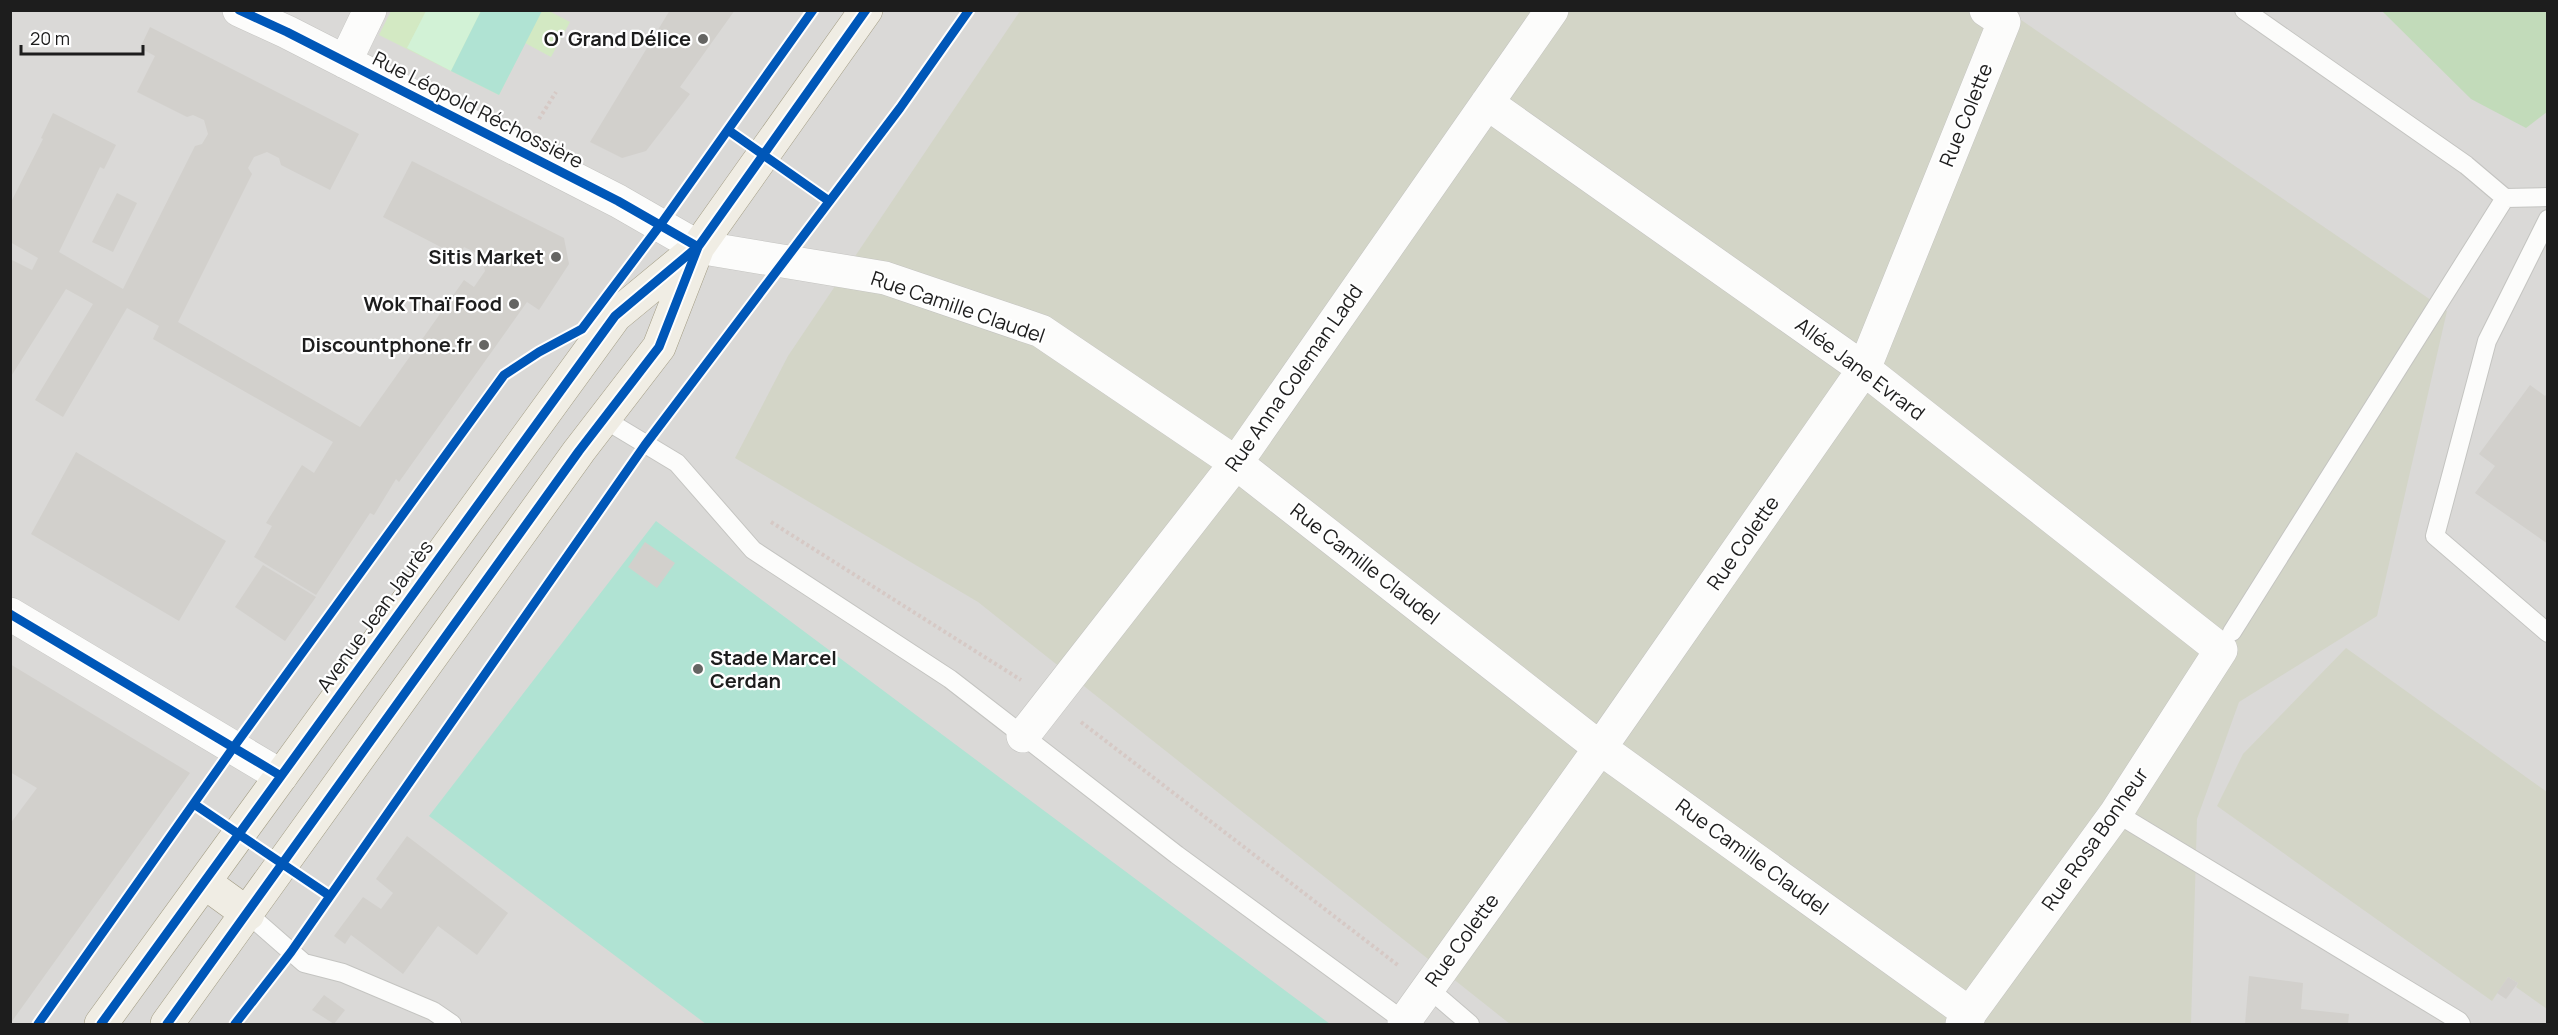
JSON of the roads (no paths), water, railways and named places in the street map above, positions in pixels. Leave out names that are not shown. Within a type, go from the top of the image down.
[{"type":"main road","name":"Avenue Jean Jaurès","points":[[167,1024],[604,419],[659,347],[698,247],[866,10]]},
{"type":"main road","name":"Avenue Jean Jaurès","points":[[101,1024],[615,316],[698,247]]},
{"type":"main road","points":[[204,882],[248,914]]},
{"type":"street","name":"Rue Léopold Réchossière","points":[[239,10],[618,201],[698,247]]},
{"type":"street","points":[[345,62],[370,10]]},
{"type":"street","name":"Rue Anna Coleman Ladd","points":[[1023,736],[1236,463],[1552,10]]},
{"type":"street","name":"Rue Colette","points":[[1406,1023],[1428,988],[1600,748],[1864,369],[1995,16]]},
{"type":"street","name":"Allée Jane Evrard","points":[[1487,103],[1864,369],[2227,641]]},
{"type":"street","name":"Rue Camille Claudel","points":[[698,247],[885,278],[1041,331],[1236,463],[1600,748],[1966,1019]]},
{"type":"street","points":[[10,614],[281,776]]},
{"type":"street","name":"Rue Rosa Bonheur","points":[[1966,1019],[2116,813],[2227,641]]},
{"type":"lane","points":[[2244,10],[2466,165],[2505,198],[2547,197]]},
{"type":"lane","points":[[2227,641],[2505,198]]},
{"type":"lane","points":[[2547,219],[2487,341],[2435,536],[2547,633]]},
{"type":"lane","points":[[604,419],[677,463],[753,550],[950,679],[1177,855],[1406,1023]]},
{"type":"lane","points":[[2116,813],[2461,1024]]},
{"type":"lane","points":[[248,914],[303,963],[343,973],[433,1011],[452,1024]]},
{"type":"lane","points":[[1428,988],[1470,1024]]},
{"type":"place","name":"O' Grand Délice","points":[[703,39]]},
{"type":"place","name":"Sitis Market","points":[[556,257]]},
{"type":"place","name":"Wok Thaï Food","points":[[514,304]]},
{"type":"place","name":"Discountphone.fr","points":[[484,345]]},
{"type":"place","name":"Stade Marcel Cerdan","points":[[698,669]]}]
